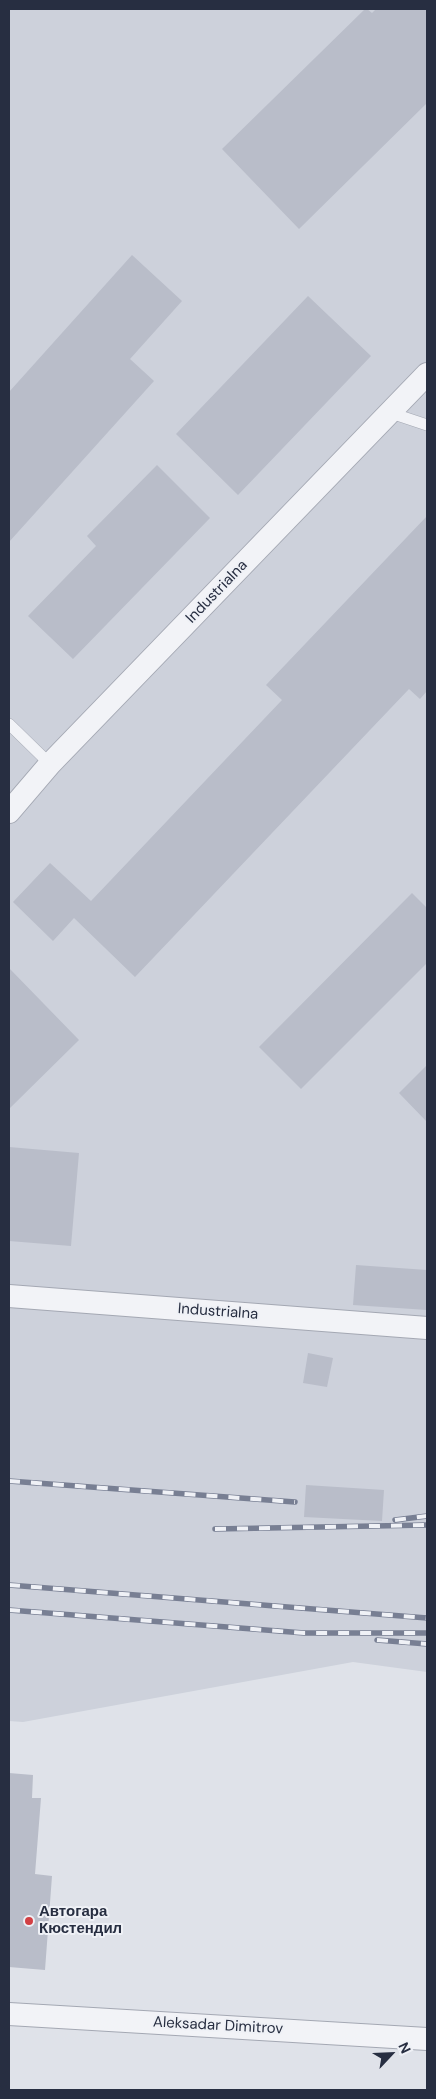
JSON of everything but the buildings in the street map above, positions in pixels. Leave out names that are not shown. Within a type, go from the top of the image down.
[{"type":"street","name":"Industrialna","points":[[9,812],[50,764],[427,374]]},
{"type":"street","name":"Industrialna","points":[[9,1296],[427,1328]]},
{"type":"street","name":"Aleksadar Dimitrov","points":[[9,2014],[427,2039]]},
{"type":"lane","points":[[391,413],[427,425]]},
{"type":"lane","points":[[9,724],[50,764]]},
{"type":"shaded area","points":[[9,9],[427,9],[427,1672],[353,1662],[23,1722],[9,1721]]},
{"type":"railway","points":[[9,1481],[295,1502]]},
{"type":"railway","points":[[395,1520],[427,1516]]},
{"type":"railway","points":[[215,1529],[427,1525]]},
{"type":"railway","points":[[9,1585],[427,1618]]},
{"type":"railway","points":[[9,1610],[304,1633],[427,1633]]},
{"type":"railway","points":[[377,1640],[427,1644]]},
{"type":"place","name":"Автогара Кюстендил","points":[[29,1921]]}]
